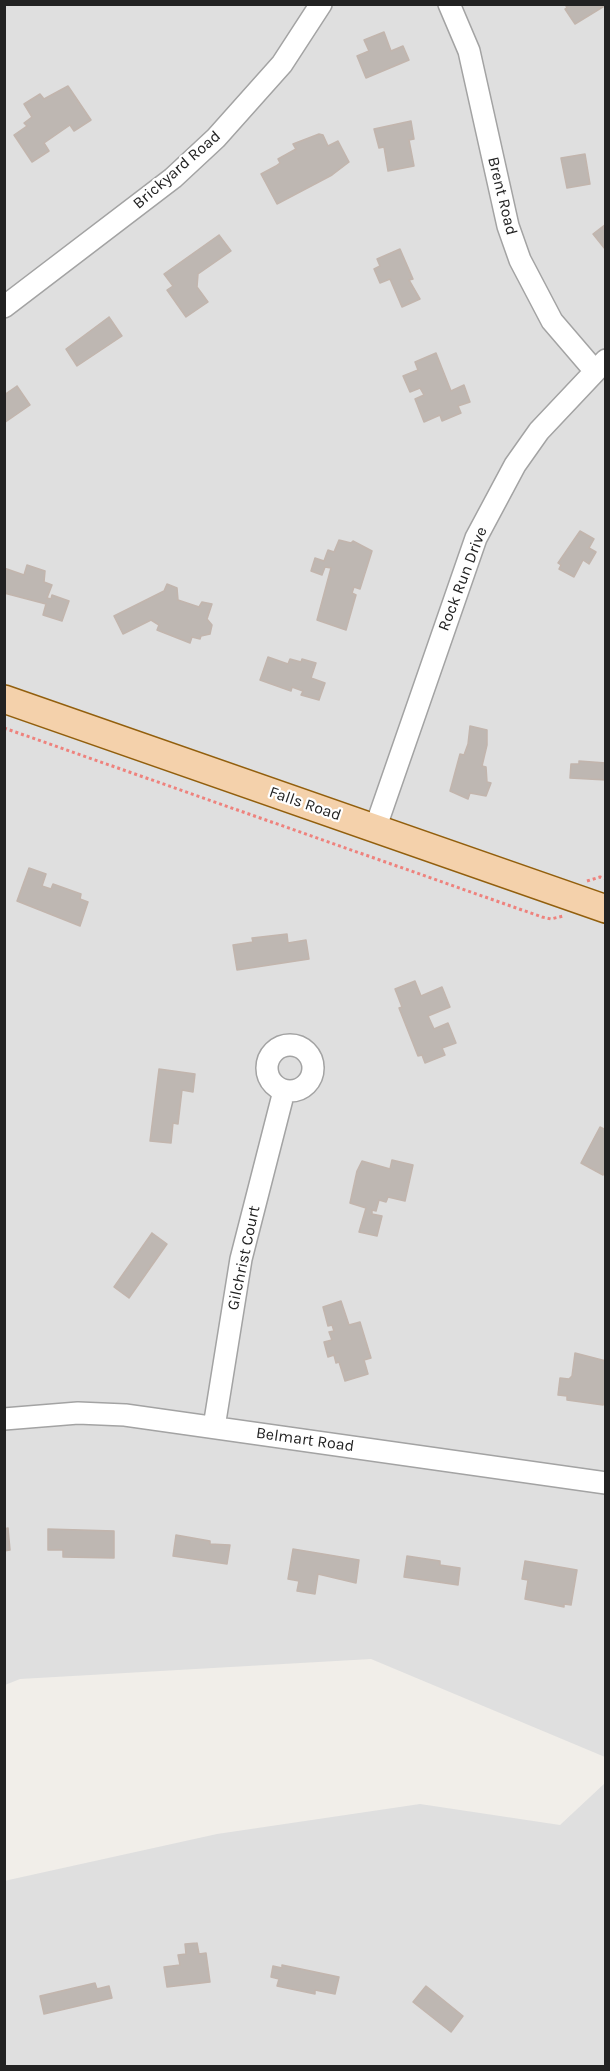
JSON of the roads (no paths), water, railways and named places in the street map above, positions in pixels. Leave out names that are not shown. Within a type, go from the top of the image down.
[{"type":"main road","name":"Falls Road","points":[[4,699],[606,909]]},
{"type":"street","name":"Brickyard Road","points":[[4,306],[173,178],[216,138],[282,64],[321,4]]},
{"type":"street","name":"Brent Road","points":[[449,4],[469,51],[508,226],[520,260],[552,321],[600,365]]},
{"type":"street","name":"Rock Run Drive","points":[[375,829],[476,538],[515,465],[539,431],[600,365]]},
{"type":"street","name":"Gilchrist Court","points":[[214,1427],[241,1259],[285,1091]]},
{"type":"street","name":"Belmart Road","points":[[4,1419],[78,1413],[124,1415],[606,1483]]}]
